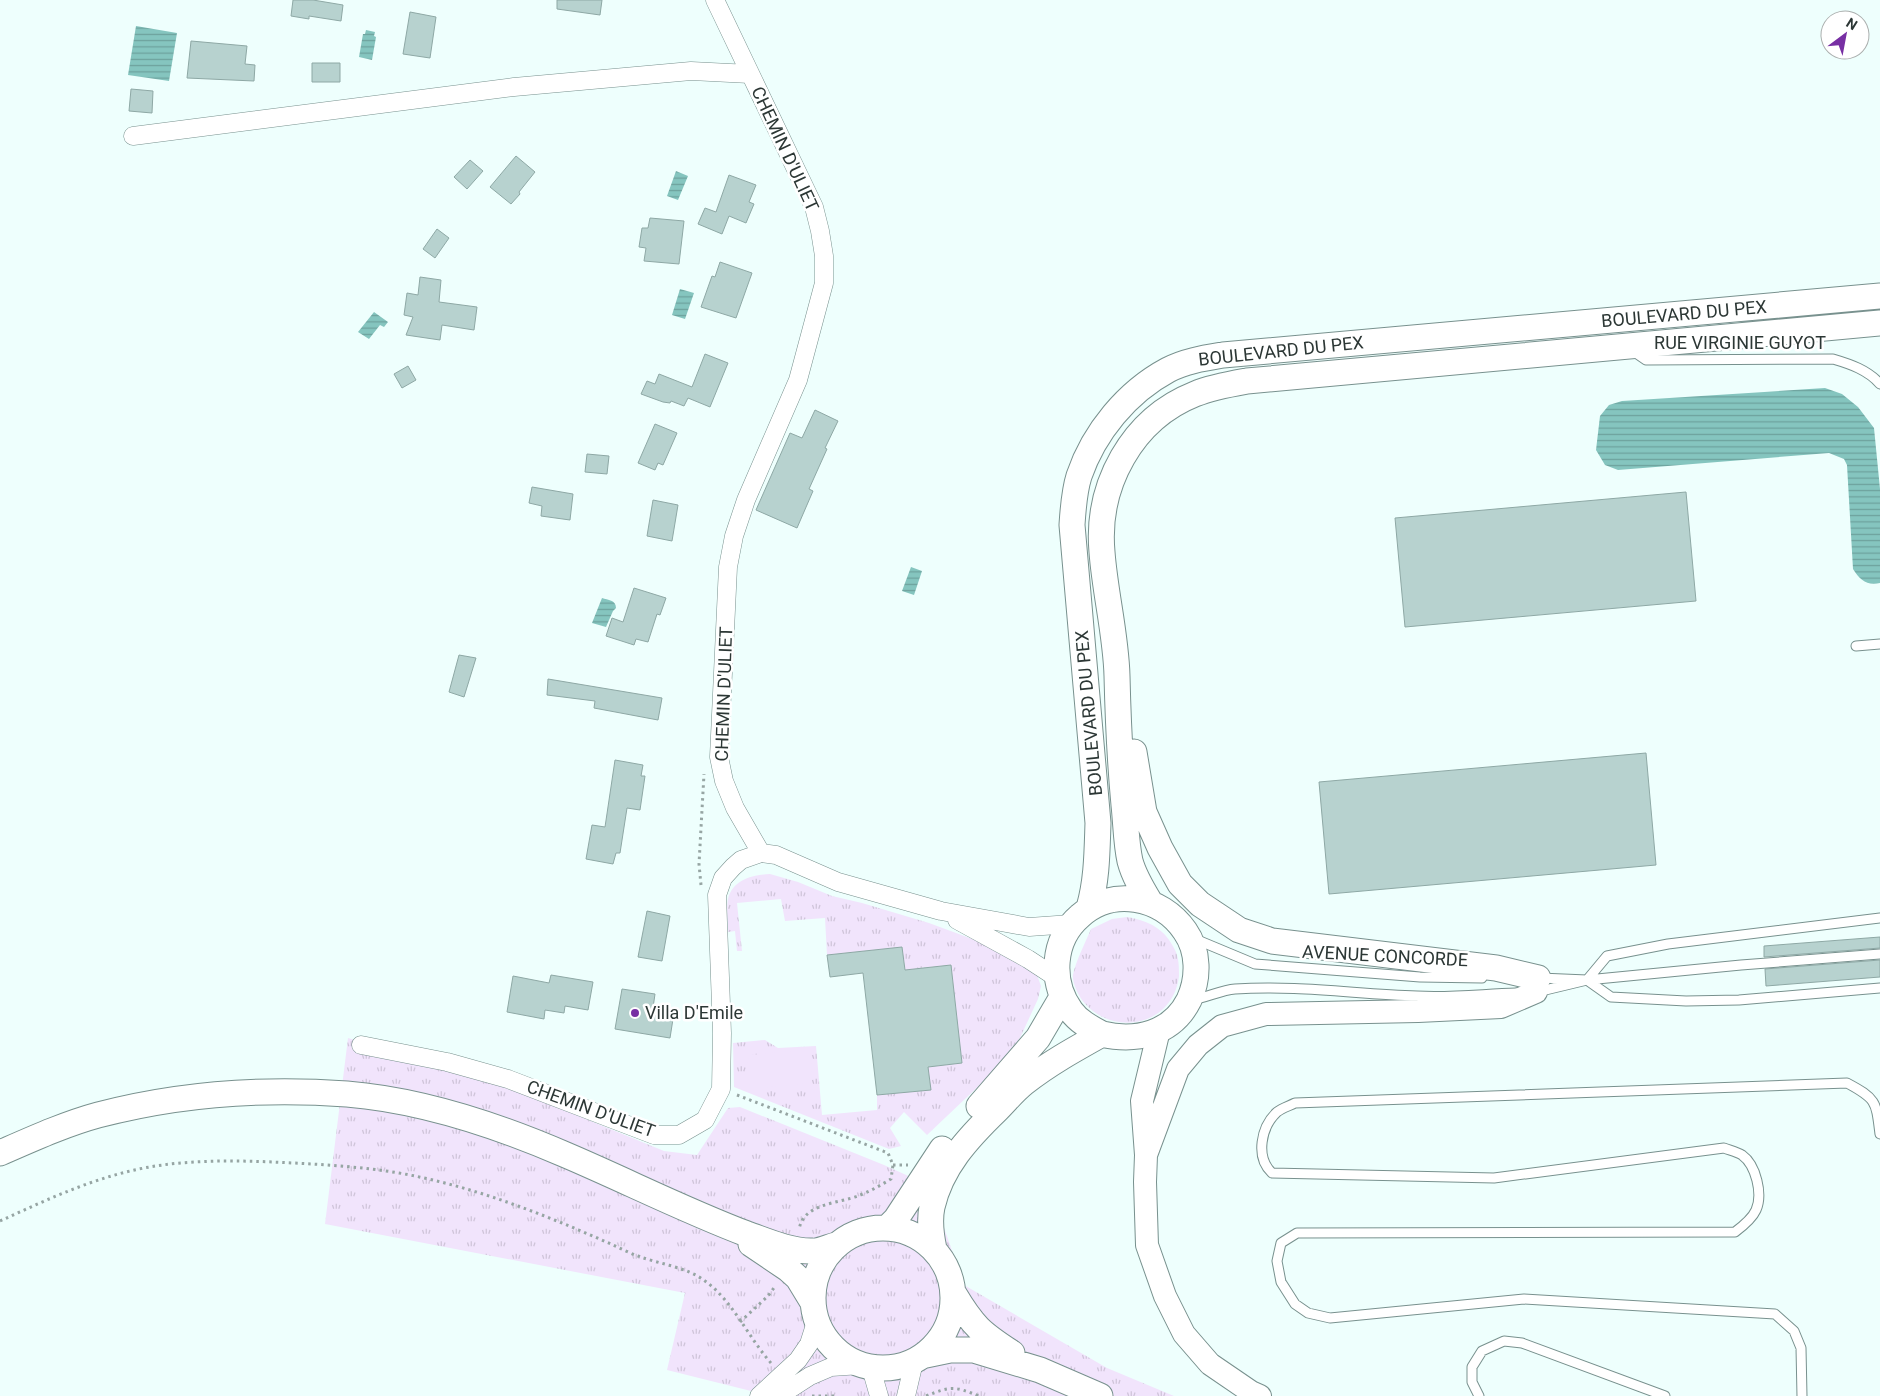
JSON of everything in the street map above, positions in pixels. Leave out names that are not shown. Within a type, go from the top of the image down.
[{"type":"main road","name":"BOULEVARD DU PEX","points":[[1089,908],[1094,892],[1098,823],[1072,525],[1074,498],[1079,477],[1090,450],[1106,424],[1145,385],[1169,370],[1194,360],[1224,355],[1880,296]]},
{"type":"main road","name":"BOULEVARD DU PEX","points":[[1150,902],[1139,885],[1130,862],[1118,744],[1117,671],[1102,550],[1103,515],[1114,472],[1130,445],[1151,422],[1172,405],[1196,393],[1247,381],[1880,323]]},
{"type":"main road","points":[[1117,671],[1128,719],[1144,812],[1160,848],[1180,884],[1200,904],[1239,930],[1272,941],[1496,968],[1537,985]]},
{"type":"main road","points":[[1119,898],[1134,898],[1150,902],[1165,910],[1178,921],[1188,936],[1194,951],[1196,968],[1194,985],[1188,1001],[1176,1017],[1159,1030],[1131,1038],[1102,1034],[1086,1025],[1072,1012],[1060,988],[1056,964],[1058,950],[1071,924],[1089,908],[1119,898]]},
{"type":"main road","points":[[887,1228],[896,1219],[944,1146],[1038,1038],[1060,988]]},
{"type":"main road","points":[[934,1249],[930,1230],[932,1208],[942,1178],[953,1158],[976,1130],[1022,1084],[1102,1034]]},
{"type":"main road","points":[[0,1153],[43,1134],[98,1115],[152,1104],[208,1096],[258,1092],[349,1094],[419,1106],[455,1115],[504,1131],[564,1154],[722,1225],[778,1245],[812,1252],[836,1245]]},
{"type":"main road","points":[[722,1225],[788,1269],[798,1278],[826,1340],[841,1356],[866,1367],[890,1369],[950,1350],[974,1350],[1040,1370],[1100,1396]]},
{"type":"main road","points":[[814,1311],[814,1280],[823,1261],[836,1245],[851,1235],[868,1229],[887,1228],[904,1231],[920,1238],[934,1249],[944,1262],[954,1294],[968,1317],[984,1335],[1040,1370]]},
{"type":"main road","points":[[920,1358],[938,1343],[948,1328],[953,1311],[954,1294]]},
{"type":"street","name":"CHEMIN D'ULIET","points":[[361,1045],[447,1062],[508,1079],[654,1135],[679,1135],[705,1120],[720,1089],[722,1033],[718,895],[723,878],[733,867],[741,860],[761,853],[736,808],[724,781],[719,757],[728,567],[734,536],[746,500],[798,380],[824,283],[824,256],[814,207],[715,0]]},
{"type":"street","points":[[134,136],[514,87],[691,71],[750,74]]},
{"type":"street","points":[[761,853],[776,855],[838,882],[942,911],[1029,927],[1071,924]]},
{"type":"street","points":[[942,911],[1028,959],[1060,988]]},
{"type":"street","points":[[1146,1155],[1178,1069],[1198,1045],[1222,1026],[1266,1014],[1418,1011],[1501,1007],[1537,985]]},
{"type":"street","points":[[1159,1030],[1142,1101],[1146,1155],[1147,1245],[1165,1296],[1184,1334],[1210,1364],[1260,1396]]},
{"type":"street","points":[[759,1396],[798,1360],[809,1344],[814,1311]]},
{"type":"street","points":[[906,1396],[920,1358]]},
{"type":"street","points":[[778,1396],[810,1376],[831,1368],[866,1367],[880,1396]]},
{"type":"lane","name":"RUE VIRGINIE GUYOT","points":[[1627,347],[1646,360],[1710,358],[1833,359],[1867,373],[1880,384]]},
{"type":"lane","points":[[1856,646],[1880,644]]},
{"type":"lane","points":[[1880,918],[1678,943],[1607,956],[1587,980],[1611,997],[1686,1001],[1739,1000],[1880,988]]},
{"type":"lane","name":"AVENUE CONCORDE","points":[[1188,936],[1255,964],[1420,977],[1489,978]]},
{"type":"lane","name":"AVENUE CONCORDE","points":[[1188,1001],[1205,998],[1232,989],[1282,988],[1419,997],[1741,964],[1880,954]]},
{"type":"lane","name":"AVENUE CONCORDE","points":[[1499,978],[1537,985],[1587,980]]},
{"type":"lane","points":[[1802,1396],[1801,1348],[1794,1331],[1775,1314],[1524,1299],[1330,1318],[1308,1313],[1295,1304],[1281,1282],[1277,1262],[1281,1242],[1296,1233],[1735,1232],[1745,1225],[1757,1209],[1759,1192],[1753,1169],[1743,1155],[1724,1148],[1494,1178],[1272,1172],[1265,1166],[1262,1152],[1265,1129],[1278,1112],[1295,1103],[1848,1083],[1868,1094],[1877,1107],[1880,1134]]},
{"type":"lane","points":[[1479,1396],[1472,1382],[1472,1367],[1482,1351],[1504,1341],[1522,1343],[1665,1396]]},
{"type":"path","points":[[720,1089],[888,1153],[893,1164],[892,1179],[858,1196],[814,1210],[806,1216],[799,1232]]},
{"type":"path","points":[[0,1222],[65,1191],[130,1171],[182,1163],[230,1160],[316,1164],[399,1173],[460,1187],[521,1207],[638,1256],[703,1279],[717,1290],[772,1365]]},
{"type":"path","points":[[740,1322],[768,1296],[778,1283]]},
{"type":"path","points":[[926,1396],[946,1388],[956,1387],[979,1396]]},
{"type":"path","points":[[805,1394],[838,1396]]},
{"type":"green space","points":[[770,874],[798,882],[832,896],[929,923],[975,940],[1016,961],[1037,975],[1041,986],[1038,999],[1020,1038],[985,1080],[927,1135],[904,1112],[890,1128],[901,1146],[889,1149],[734,1087],[733,1043],[765,1040],[778,1048],[816,1046],[822,1115],[877,1110],[877,1095],[930,1090],[928,1067],[962,1063],[951,965],[920,968],[921,972],[906,974],[902,947],[827,955],[825,918],[785,921],[781,899],[737,903],[742,951],[737,951],[735,931],[728,932],[727,907],[731,892],[744,879]]},
{"type":"green space","points":[[1127,917],[1156,927],[1167,937],[1177,956],[1179,976],[1174,993],[1165,1007],[1153,1016],[1139,1021],[1124,1023],[1094,1012],[1080,997],[1074,984],[1073,975],[1078,958],[1091,929],[1112,919]]},
{"type":"green space","points":[[348,1038],[510,1088],[664,1151],[697,1155],[728,1108],[740,1107],[884,1165],[946,1193],[942,1222],[964,1285],[1107,1368],[1174,1396],[771,1396],[667,1370],[685,1293],[325,1224]]},
{"type":"green space","points":[[803,1050],[811,1061],[811,1074],[808,1083],[753,1089],[750,1085],[746,1072],[750,1055]]},
{"type":"water","points":[[136,26],[177,33],[169,81],[128,75]]},
{"type":"water","points":[[366,30],[375,32],[374,36],[376,37],[372,60],[359,57],[363,34],[365,34]]},
{"type":"water","points":[[676,171],[688,176],[678,200],[667,196]]},
{"type":"water","points":[[680,289],[694,293],[685,319],[672,315]]},
{"type":"water","points":[[374,312],[388,322],[384,327],[380,325],[369,339],[358,332]]},
{"type":"water","points":[[1825,388],[1842,394],[1858,407],[1874,428],[1880,489],[1880,583],[1871,584],[1864,581],[1853,569],[1847,465],[1844,459],[1829,453],[1618,470],[1605,465],[1596,450],[1600,416],[1609,405],[1622,401]]},
{"type":"water","points":[[911,567],[922,571],[914,595],[902,591]]},
{"type":"water","points":[[602,598],[616,605],[606,627],[592,623]]},
{"type":"building","points":[[293,0],[313,0],[343,5],[341,21],[309,16],[309,19],[291,16]]},
{"type":"building","points":[[557,0],[602,0],[600,15],[557,9]]},
{"type":"building","points":[[410,12],[436,17],[430,58],[403,54]]},
{"type":"building","points":[[191,41],[247,46],[245,64],[255,65],[254,81],[187,78]]},
{"type":"building","points":[[312,63],[340,63],[340,82],[312,82]]},
{"type":"building","points":[[131,89],[153,91],[152,113],[129,111]]},
{"type":"building","points":[[516,156],[535,172],[511,204],[490,187]]},
{"type":"building","points":[[470,160],[483,171],[467,189],[454,177]]},
{"type":"building","points":[[729,175],[756,185],[749,202],[754,204],[746,223],[729,216],[722,234],[698,224],[705,208],[716,212]]},
{"type":"building","points":[[650,218],[684,221],[679,264],[644,261],[646,248],[639,247],[642,228],[648,228]]},
{"type":"building","points":[[437,229],[449,238],[435,258],[423,249]]},
{"type":"building","points":[[720,262],[752,273],[736,318],[701,307],[712,276],[715,277]]},
{"type":"building","points":[[420,277],[441,280],[439,302],[477,307],[474,330],[442,325],[440,340],[406,335],[413,317],[404,315],[407,293],[418,295]]},
{"type":"building","points":[[705,354],[728,363],[710,407],[688,398],[684,406],[671,401],[670,403],[663,402],[641,394],[647,381],[655,384],[659,374],[692,387]]},
{"type":"building","points":[[408,366],[416,380],[402,388],[394,374]]},
{"type":"building","points":[[815,410],[838,421],[809,489],[813,491],[797,528],[756,510],[790,433],[802,438]]},
{"type":"building","points":[[655,424],[677,433],[663,465],[658,463],[655,470],[638,463]]},
{"type":"building","points":[[587,454],[609,456],[607,474],[585,472]]},
{"type":"building","points":[[532,487],[573,494],[570,520],[541,516],[542,506],[529,503]]},
{"type":"building","points":[[1686,492],[1696,601],[1405,627],[1395,518]]},
{"type":"building","points":[[653,500],[678,505],[672,541],[647,536]]},
{"type":"building","points":[[634,588],[666,598],[660,615],[657,614],[648,642],[636,639],[634,645],[606,636],[612,618],[623,622]]},
{"type":"building","points":[[459,655],[476,658],[464,697],[449,692]]},
{"type":"building","points":[[548,679],[662,698],[658,720],[594,708],[595,701],[547,695]]},
{"type":"building","points":[[1646,753],[1656,865],[1329,894],[1319,782]]},
{"type":"building","points":[[615,760],[643,765],[641,776],[645,776],[640,810],[627,808],[620,853],[616,853],[613,864],[586,859],[592,825],[605,827]]},
{"type":"building","points":[[647,911],[670,916],[662,961],[638,957]]},
{"type":"building","points":[[1880,937],[1880,948],[1764,957],[1764,946]]},
{"type":"building","points":[[902,947],[905,970],[951,965],[962,1063],[928,1067],[931,1090],[877,1095],[863,973],[830,977],[827,955]]},
{"type":"building","points":[[1880,960],[1880,977],[1766,986],[1765,969]]},
{"type":"building","points":[[551,975],[593,982],[588,1010],[565,1006],[564,1013],[545,1010],[544,1019],[507,1012],[513,976],[549,983]]},
{"type":"building","name":"Villa D'Emile","points":[[622,989],[655,994],[652,1015],[673,1019],[670,1038],[615,1029]]},
{"type":"place","name":"Villa D'Emile","points":[[635,1013]]}]
